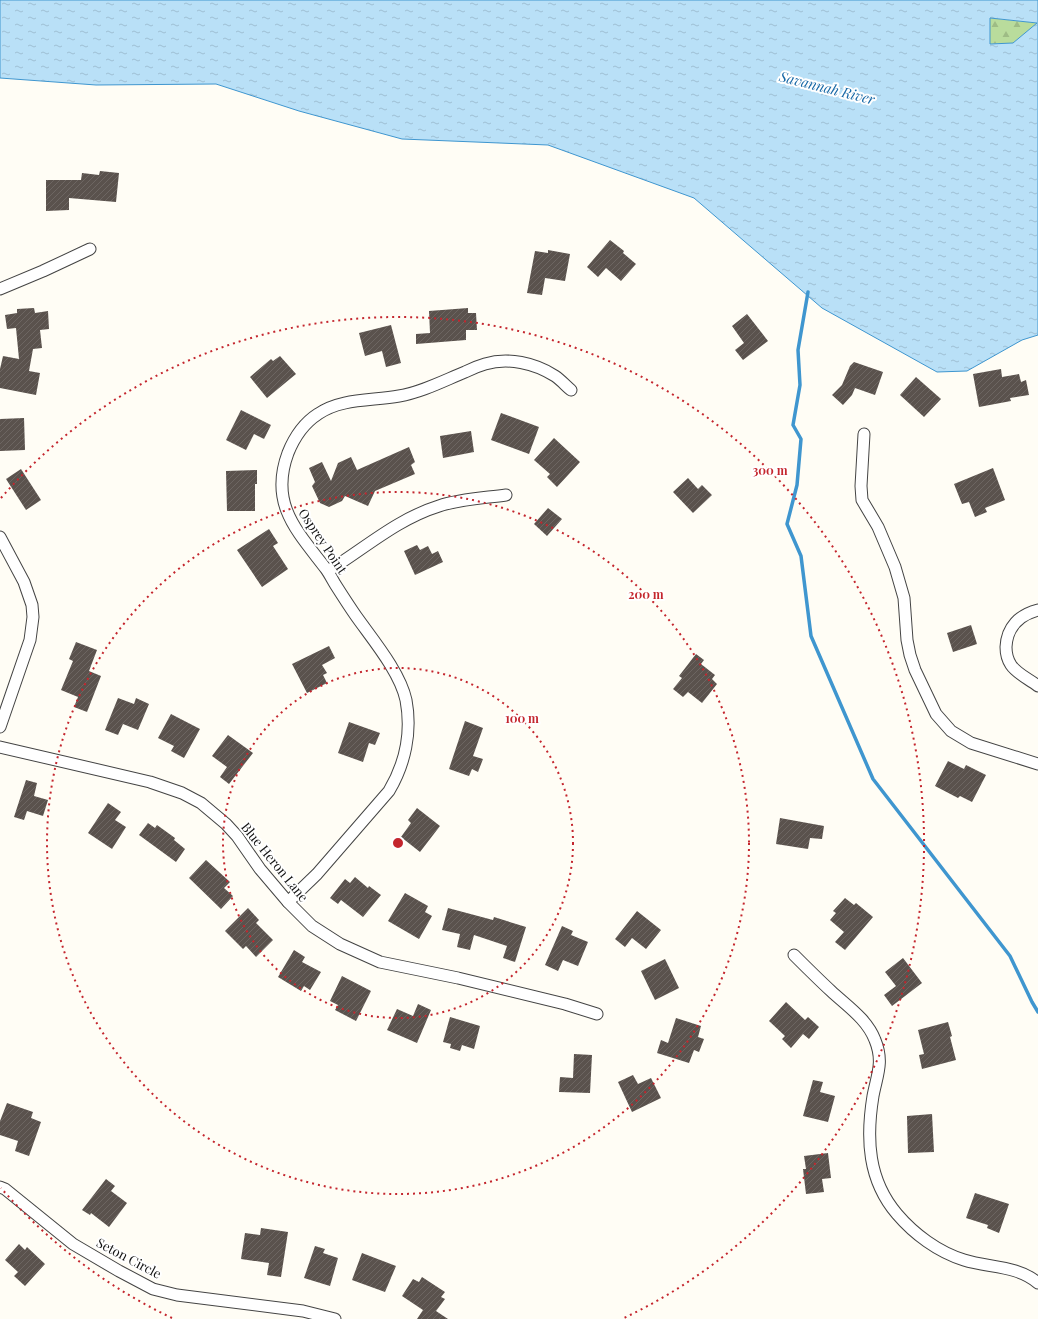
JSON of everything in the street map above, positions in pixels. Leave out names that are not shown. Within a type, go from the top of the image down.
[{"type":"street","points":[[0,289],[90,249]]},
{"type":"street","name":"Osprey Point","points":[[288,902],[317,874],[389,791],[401,768],[407,745],[406,700],[399,681],[328,571],[290,520],[283,497],[282,485],[283,473],[290,449],[302,429],[318,414],[337,405],[400,396],[418,391],[485,364],[497,362],[522,362],[543,369],[556,377],[571,390]]},
{"type":"street","points":[[864,434],[861,486],[862,500],[878,527],[895,567],[904,598],[907,640],[910,655],[915,670],[936,714],[951,731],[971,743],[1038,764]]},
{"type":"street","points":[[328,571],[389,530],[428,510],[440,505],[506,495]]},
{"type":"street","points":[[0,537],[24,582],[32,605],[33,616],[30,640],[0,726]]},
{"type":"street","points":[[1038,610],[1024,615],[1012,625],[1008,631],[1006,639],[1006,651],[1007,658],[1015,670],[1038,686]]},
{"type":"street","name":"Blue Heron Lane","points":[[0,747],[150,782],[182,793],[201,803],[226,824],[237,836],[260,870],[288,902],[312,926],[340,944],[380,962],[458,978],[565,1004],[597,1014]]},
{"type":"street","points":[[794,955],[864,1021],[875,1040],[880,1062],[879,1074],[870,1115],[869,1144],[874,1173],[886,1199],[896,1214],[920,1236],[948,1253],[964,1260],[1017,1271],[1026,1275],[1038,1284]]},
{"type":"street","name":"Seton Circle","points":[[0,1187],[5,1189],[73,1244],[119,1271],[154,1288],[177,1295],[303,1311],[335,1319]]},
{"type":"green space","points":[[990,18],[1038,23],[1013,43],[990,44]]},
{"type":"water","name":"Savannah River","points":[[0,0],[1038,0],[1038,335],[1022,340],[967,371],[937,372],[822,308],[694,198],[548,145],[402,139],[299,111],[216,84],[96,85],[0,78]],"holes":[[[990,18],[1037,23],[1013,43],[990,44]]]},
{"type":"building","points":[[100,171],[119,173],[116,202],[69,198],[69,210],[46,211],[46,180],[81,180],[82,173],[99,175]]},
{"type":"building","points":[[610,240],[624,251],[623,253],[636,264],[621,281],[606,268],[598,277],[587,267]]},
{"type":"building","points":[[548,250],[570,254],[565,281],[545,278],[542,295],[527,293],[535,251],[548,253]]},
{"type":"building","points":[[34,308],[35,313],[48,311],[49,329],[40,330],[42,348],[33,349],[29,371],[40,373],[36,395],[0,388],[0,369],[3,356],[19,359],[16,328],[7,329],[5,315],[17,313],[17,309]]},
{"type":"building","points":[[468,308],[468,313],[476,313],[477,330],[466,330],[466,340],[416,344],[416,334],[430,333],[429,311]]},
{"type":"building","points":[[747,314],[768,341],[743,360],[735,350],[744,343],[732,326]]},
{"type":"building","points":[[391,325],[401,363],[386,367],[382,351],[365,356],[359,333]]},
{"type":"building","points":[[280,356],[296,374],[267,398],[250,377],[271,359],[273,361]]},
{"type":"building","points":[[854,362],[883,372],[875,395],[855,388],[852,395],[843,405],[832,395],[842,385],[850,366]]},
{"type":"building","points":[[1001,369],[1002,377],[1019,374],[1021,382],[1026,380],[1029,395],[1010,398],[1011,401],[979,407],[973,374]]},
{"type":"building","points":[[916,377],[941,399],[924,417],[900,395]]},
{"type":"building","points":[[241,410],[271,425],[264,439],[254,434],[246,450],[226,440]]},
{"type":"building","points":[[501,413],[539,427],[529,454],[491,440]]},
{"type":"building","points":[[24,418],[25,450],[0,451],[0,419]]},
{"type":"building","points":[[471,431],[474,452],[443,458],[440,436]]},
{"type":"building","points":[[554,438],[580,462],[557,487],[547,477],[550,474],[534,460]]},
{"type":"building","points":[[409,447],[415,462],[411,465],[415,474],[375,491],[368,506],[345,496],[342,501],[329,507],[320,503],[312,486],[315,482],[309,468],[322,462],[331,481],[338,463],[351,457],[357,470]]},
{"type":"building","points":[[993,468],[1005,500],[985,508],[987,512],[975,517],[969,502],[962,504],[954,484]]},
{"type":"building","points":[[21,469],[41,500],[26,510],[6,479]]},
{"type":"building","points":[[257,470],[257,484],[255,484],[255,511],[227,511],[226,471]]},
{"type":"building","points":[[688,478],[698,489],[702,485],[712,495],[693,513],[673,492]]},
{"type":"building","points":[[548,508],[562,519],[547,536],[534,524]]},
{"type":"building","points":[[269,529],[278,543],[273,546],[288,569],[262,587],[237,550]]},
{"type":"building","points":[[417,545],[420,550],[428,546],[432,554],[438,551],[443,562],[415,575],[404,551]]},
{"type":"building","points":[[971,625],[977,644],[953,652],[947,633]]},
{"type":"building","points":[[76,642],[97,650],[89,671],[101,676],[87,712],[74,707],[78,697],[61,690],[73,661],[69,659]]},
{"type":"building","points":[[329,646],[335,658],[322,665],[327,673],[323,675],[327,683],[307,693],[292,664]]},
{"type":"building","points":[[696,654],[704,660],[701,664],[715,675],[712,679],[717,684],[702,703],[688,692],[683,697],[673,689],[682,678],[679,676]]},
{"type":"building","points":[[118,698],[134,704],[136,698],[149,704],[138,730],[123,724],[118,735],[105,730]]},
{"type":"building","points":[[171,714],[200,729],[184,758],[171,751],[174,746],[158,738]]},
{"type":"building","points":[[465,721],[483,728],[473,756],[483,759],[478,772],[472,769],[469,776],[449,769]]},
{"type":"building","points":[[349,722],[380,733],[375,745],[369,743],[363,762],[338,753]]},
{"type":"building","points":[[228,735],[253,753],[229,784],[220,777],[227,767],[212,756]]},
{"type":"building","points":[[948,761],[964,769],[966,765],[986,775],[972,802],[960,796],[958,798],[935,786]]},
{"type":"building","points":[[26,780],[37,783],[34,796],[48,800],[43,816],[27,811],[24,820],[14,817]]},
{"type":"building","points":[[108,803],[121,812],[115,820],[126,827],[112,849],[88,833]]},
{"type":"building","points":[[417,808],[440,826],[420,852],[401,837],[411,823],[408,820]]},
{"type":"building","points":[[780,818],[824,826],[822,839],[810,838],[808,849],[776,844]]},
{"type":"building","points":[[148,823],[155,828],[157,825],[175,838],[174,840],[185,849],[176,862],[139,835]]},
{"type":"building","points":[[206,860],[230,882],[224,888],[233,896],[221,909],[189,878]]},
{"type":"building","points":[[355,877],[368,888],[369,886],[381,895],[363,917],[341,900],[338,904],[330,898],[345,879],[350,883]]},
{"type":"building","points":[[405,893],[428,906],[425,912],[432,916],[419,939],[388,921]]},
{"type":"building","points":[[845,898],[854,905],[856,903],[873,917],[845,950],[835,942],[844,932],[830,920],[836,913],[833,911]]},
{"type":"building","points":[[248,908],[259,920],[256,923],[273,940],[256,957],[246,946],[243,949],[225,931]]},
{"type":"building","points":[[448,908],[493,920],[494,917],[526,927],[515,962],[503,958],[507,946],[474,935],[470,950],[457,947],[460,934],[442,930]]},
{"type":"building","points":[[637,911],[661,930],[646,949],[632,938],[625,947],[615,939]]},
{"type":"building","points":[[562,926],[573,931],[571,935],[588,942],[578,966],[563,960],[558,971],[545,965]]},
{"type":"building","points":[[294,950],[305,957],[302,962],[321,972],[310,990],[304,986],[301,991],[278,977]]},
{"type":"building","points":[[903,958],[922,983],[892,1006],[884,995],[896,986],[885,972]]},
{"type":"building","points":[[665,959],[679,988],[655,1000],[641,971]]},
{"type":"building","points":[[342,976],[371,991],[356,1021],[335,1010],[338,1005],[330,1001]]},
{"type":"building","points":[[786,1002],[805,1020],[808,1017],[819,1027],[809,1039],[803,1034],[791,1048],[782,1039],[785,1036],[769,1021]]},
{"type":"building","points":[[418,1004],[431,1010],[417,1043],[387,1030],[397,1009],[413,1016]]},
{"type":"building","points":[[450,1017],[480,1026],[474,1049],[462,1045],[460,1051],[450,1048],[451,1044],[443,1042]]},
{"type":"building","points":[[676,1018],[701,1026],[698,1037],[704,1039],[699,1052],[694,1050],[689,1063],[657,1053],[661,1040],[668,1043]]},
{"type":"building","points":[[948,1022],[956,1060],[922,1069],[919,1055],[924,1054],[918,1030]]},
{"type":"building","points":[[574,1054],[592,1055],[590,1093],[559,1092],[560,1077],[573,1078]]},
{"type":"building","points":[[633,1075],[638,1084],[651,1078],[661,1098],[632,1112],[618,1082]]},
{"type":"building","points":[[813,1080],[823,1082],[820,1092],[835,1096],[828,1122],[803,1116]]},
{"type":"building","points":[[7,1103],[33,1112],[31,1118],[41,1122],[29,1156],[15,1151],[18,1141],[0,1135],[0,1121]]},
{"type":"building","points":[[932,1114],[934,1152],[908,1153],[907,1116]]},
{"type":"building","points":[[828,1153],[831,1178],[822,1179],[824,1192],[806,1194],[803,1169],[806,1169],[804,1156]]},
{"type":"building","points":[[106,1179],[115,1186],[111,1191],[127,1203],[109,1227],[91,1213],[90,1215],[82,1210]]},
{"type":"building","points":[[975,1193],[1009,1204],[999,1233],[987,1228],[988,1225],[966,1218]]},
{"type":"building","points":[[261,1228],[288,1232],[281,1277],[267,1275],[269,1263],[241,1259],[245,1233],[260,1235]]},
{"type":"building","points":[[19,1244],[25,1250],[27,1247],[45,1264],[25,1286],[14,1276],[18,1272],[5,1260]]},
{"type":"building","points":[[315,1246],[325,1249],[323,1253],[338,1258],[330,1286],[304,1278]]},
{"type":"building","points":[[362,1253],[396,1266],[385,1292],[352,1280]]},
{"type":"building","points":[[422,1277],[445,1292],[441,1297],[445,1299],[436,1311],[448,1319],[417,1319],[423,1310],[402,1296],[413,1279],[419,1282]]},
{"type":"waterway","points":[[808,292],[798,350],[800,385],[793,425],[801,439],[797,485],[787,524],[801,556],[811,636],[873,779],[1010,956],[1038,1012]]}]
